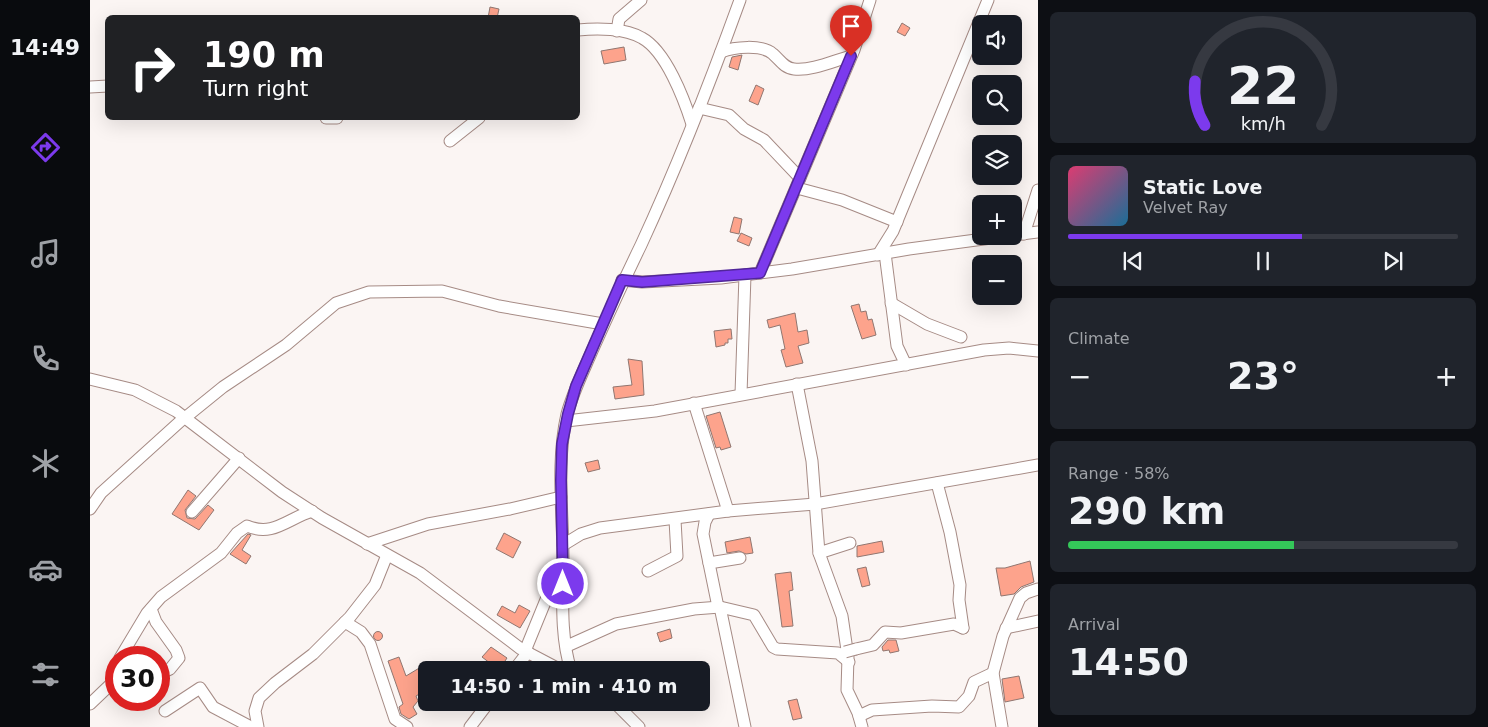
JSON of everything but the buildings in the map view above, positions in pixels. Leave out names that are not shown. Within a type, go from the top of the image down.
[{"type":"street","points":[[617,31],[619,19],[641,0]]},
{"type":"street","points":[[570,661],[567,646],[561,497],[562,444],[566,421],[576,386],[699,108],[740,0]]},
{"type":"street","points":[[760,273],[851,56],[870,0]]},
{"type":"street","points":[[906,365],[897,346],[882,254],[897,222],[988,0]]},
{"type":"street","points":[[580,30],[617,31],[643,38],[653,48],[676,81],[692,124]]},
{"type":"street","points":[[721,52],[738,46],[767,50],[784,66],[800,69],[851,56]]},
{"type":"street","points":[[90,88],[105,86]]},
{"type":"street","points":[[699,108],[729,115],[744,129],[764,140],[798,183],[897,222]]},
{"type":"street","points":[[450,141],[476,120]]},
{"type":"street","points":[[1022,227],[1038,190]]},
{"type":"street","points":[[1022,234],[1038,232]]},
{"type":"street","points":[[622,280],[642,282],[745,275],[972,241]]},
{"type":"street","points":[[741,394],[745,275]]},
{"type":"street","points":[[90,509],[101,493],[185,417],[223,387],[286,345],[336,304],[369,292],[442,291],[499,306],[603,324]]},
{"type":"street","points":[[891,303],[927,324],[961,338]]},
{"type":"street","points":[[566,421],[655,411],[694,402],[999,348],[1038,350]]},
{"type":"street","points":[[90,379],[135,390],[164,403],[282,492],[440,586],[527,652],[544,661]]},
{"type":"street","points":[[796,384],[812,461],[820,553],[839,603],[850,654],[847,690],[861,716],[932,706],[959,707],[969,696],[974,682],[993,673]]},
{"type":"street","points":[[694,402],[728,511]]},
{"type":"street","points":[[192,512],[239,458]]},
{"type":"street","points":[[563,545],[600,528],[675,520],[728,511],[815,504],[1038,466]]},
{"type":"street","points":[[567,646],[622,622],[694,609],[719,607],[754,615],[772,647],[792,652],[850,654],[873,645],[885,632],[901,634],[954,624],[963,628],[959,600],[960,585],[950,532],[937,483]]},
{"type":"street","points":[[367,544],[428,524],[510,509],[561,497]]},
{"type":"street","points":[[128,646],[151,609],[173,587],[221,553],[237,533],[247,526],[257,530],[268,531],[296,516],[312,511]]},
{"type":"street","points":[[709,514],[705,522],[704,534],[745,727]]},
{"type":"street","points":[[563,519],[574,528],[588,532]]},
{"type":"street","points":[[648,571],[677,556],[675,520]]},
{"type":"street","points":[[820,553],[850,542]]},
{"type":"street","points":[[258,727],[255,711],[259,698],[274,683],[313,654],[345,622],[375,584],[387,555]]},
{"type":"street","points":[[520,661],[527,652],[563,558]]},
{"type":"street","points":[[709,563],[740,558]]},
{"type":"street","points":[[1002,727],[993,673],[1006,628],[1022,596],[1038,589]]},
{"type":"street","points":[[151,609],[156,622],[176,650],[179,658],[170,669]]},
{"type":"street","points":[[1006,628],[1038,621]]},
{"type":"street","points":[[345,622],[361,632],[370,644],[395,719],[406,727]]},
{"type":"street","points":[[170,708],[200,688],[213,707],[251,727]]},
{"type":"street","points":[[90,704],[105,691]]},
{"type":"street","points":[[470,727],[482,711]]},
{"type":"street","points":[[623,711],[640,727]]},
{"type":"route","points":[[563,584],[562,444],[576,386],[622,280],[642,282],[721,278],[760,273],[851,56]]}]
